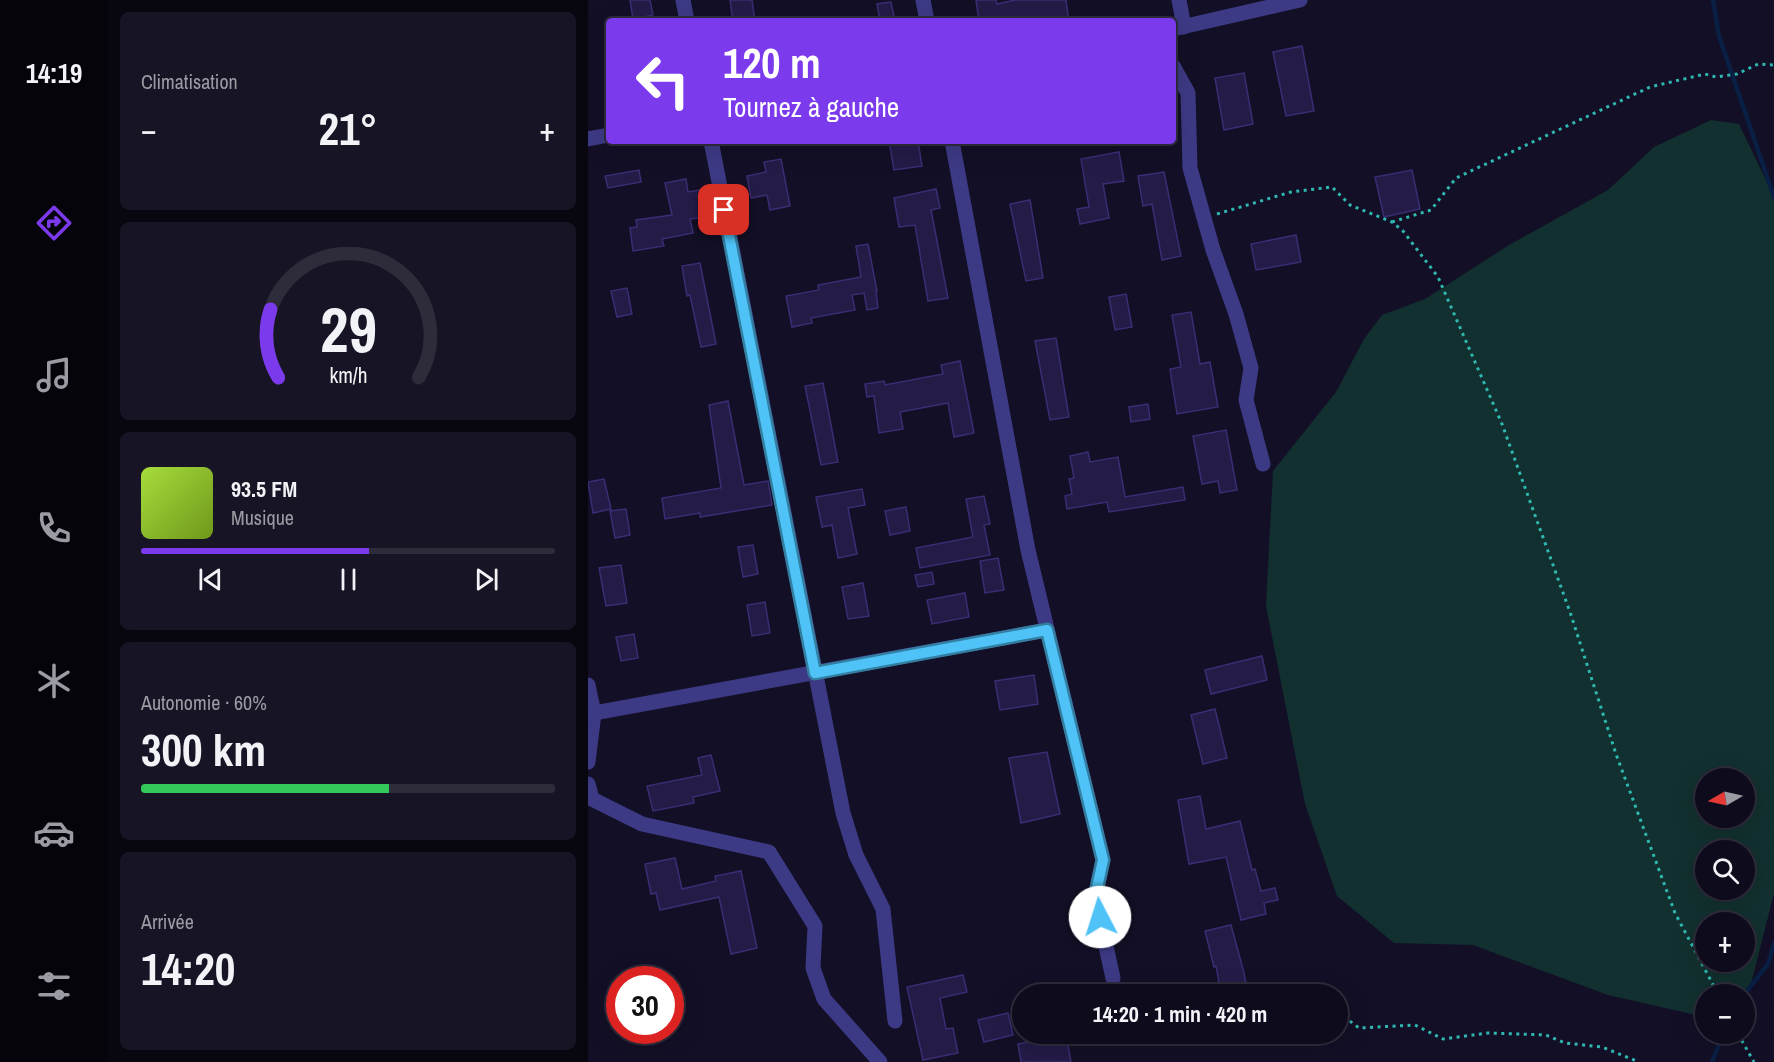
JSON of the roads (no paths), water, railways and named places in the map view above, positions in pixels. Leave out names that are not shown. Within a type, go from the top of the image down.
[{"type":"street","points":[[683,0],[686,18]]},
{"type":"street","points":[[923,0],[926,18]]},
{"type":"street","points":[[1179,0],[1178,28],[1300,0]]},
{"type":"street","points":[[1176,71],[1188,93],[1190,168],[1251,369],[1246,400],[1263,464]]},
{"type":"street","points":[[588,139],[606,136]]},
{"type":"street","points":[[712,144],[843,813],[856,855],[883,909],[895,1021]]},
{"type":"street","points":[[953,144],[1028,550],[1103,860],[1095,897],[1113,978]]},
{"type":"street","points":[[591,713],[1047,630]]},
{"type":"street","points":[[588,685],[591,713],[588,762]]},
{"type":"street","points":[[588,784],[592,799],[642,824],[769,852],[815,926],[813,968],[824,999],[880,1062]]},
{"type":"waterway","points":[[1713,0],[1719,36],[1774,197]]},
{"type":"waterway","points":[[1753,984],[1768,964],[1774,943]]},
{"type":"waterway","points":[[1712,1062],[1719,1044]]}]
